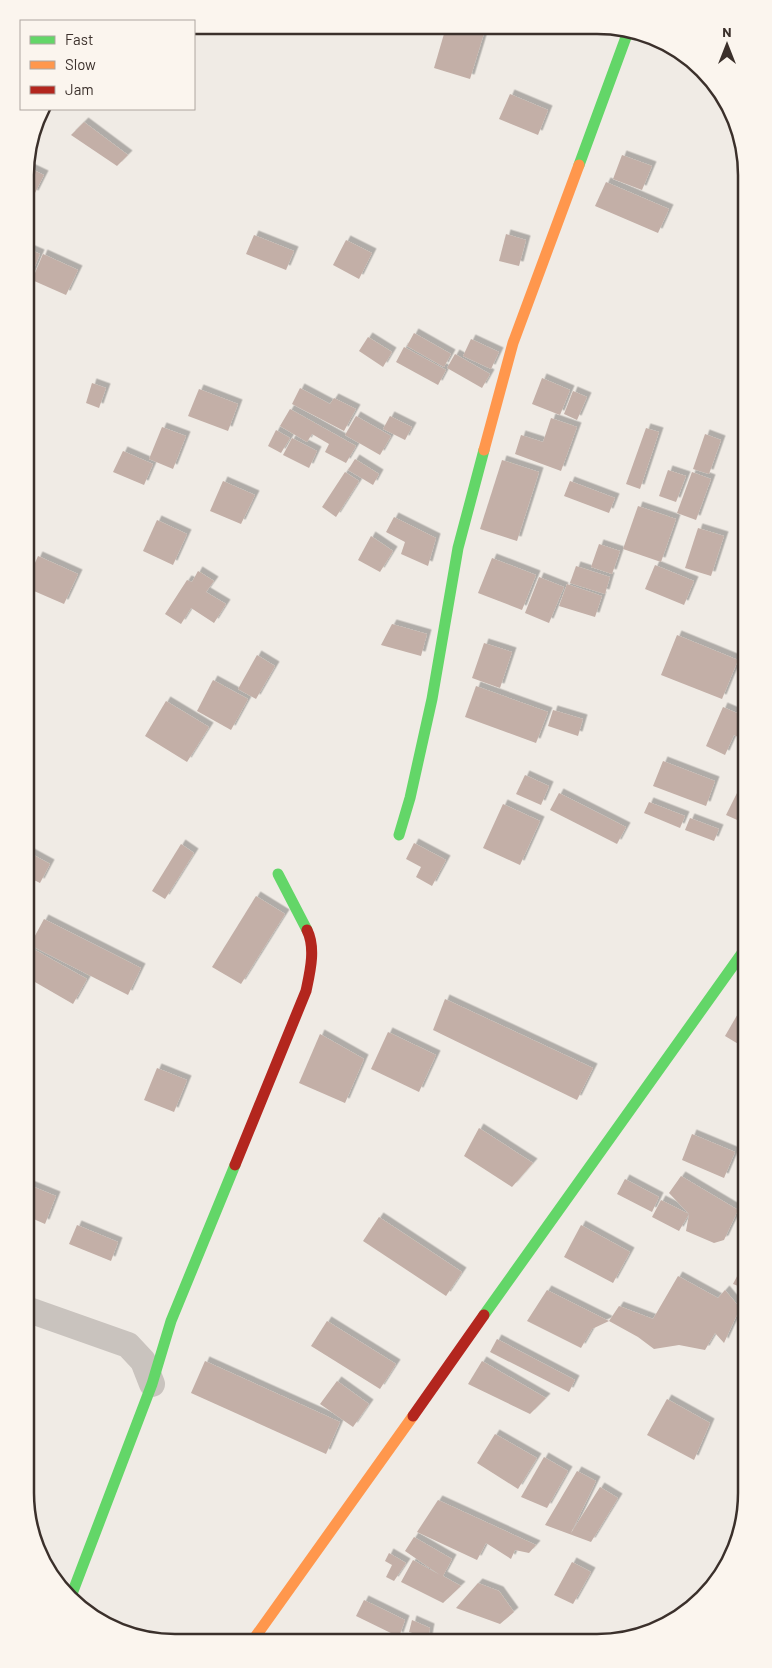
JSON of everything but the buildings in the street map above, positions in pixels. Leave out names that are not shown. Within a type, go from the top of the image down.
[{"type":"street","points":[[399,835],[410,798],[432,699],[458,548],[513,343],[626,36]]},
{"type":"street","points":[[73,1590],[152,1384],[171,1321],[306,991],[312,961],[309,934],[278,874]]},
{"type":"street","points":[[257,1634],[738,959]]},
{"type":"street","points":[[34,1312],[128,1345],[142,1361],[152,1384]]},
{"type":"traffic: fast","points":[[579,165],[626,36]]},
{"type":"traffic: fast","points":[[399,835],[410,798],[432,699],[458,548],[484,450]]},
{"type":"traffic: fast","points":[[278,874],[307,930]]},
{"type":"traffic: fast","points":[[484,1315],[738,959]]},
{"type":"traffic: fast","points":[[73,1590],[152,1384],[171,1321],[235,1165]]},
{"type":"traffic: slow","points":[[484,450],[513,343],[579,165]]},
{"type":"traffic: slow","points":[[257,1634],[413,1416]]},
{"type":"traffic: jam","points":[[235,1165],[306,991],[312,952],[307,930]]},
{"type":"traffic: jam","points":[[413,1416],[484,1315]]}]
